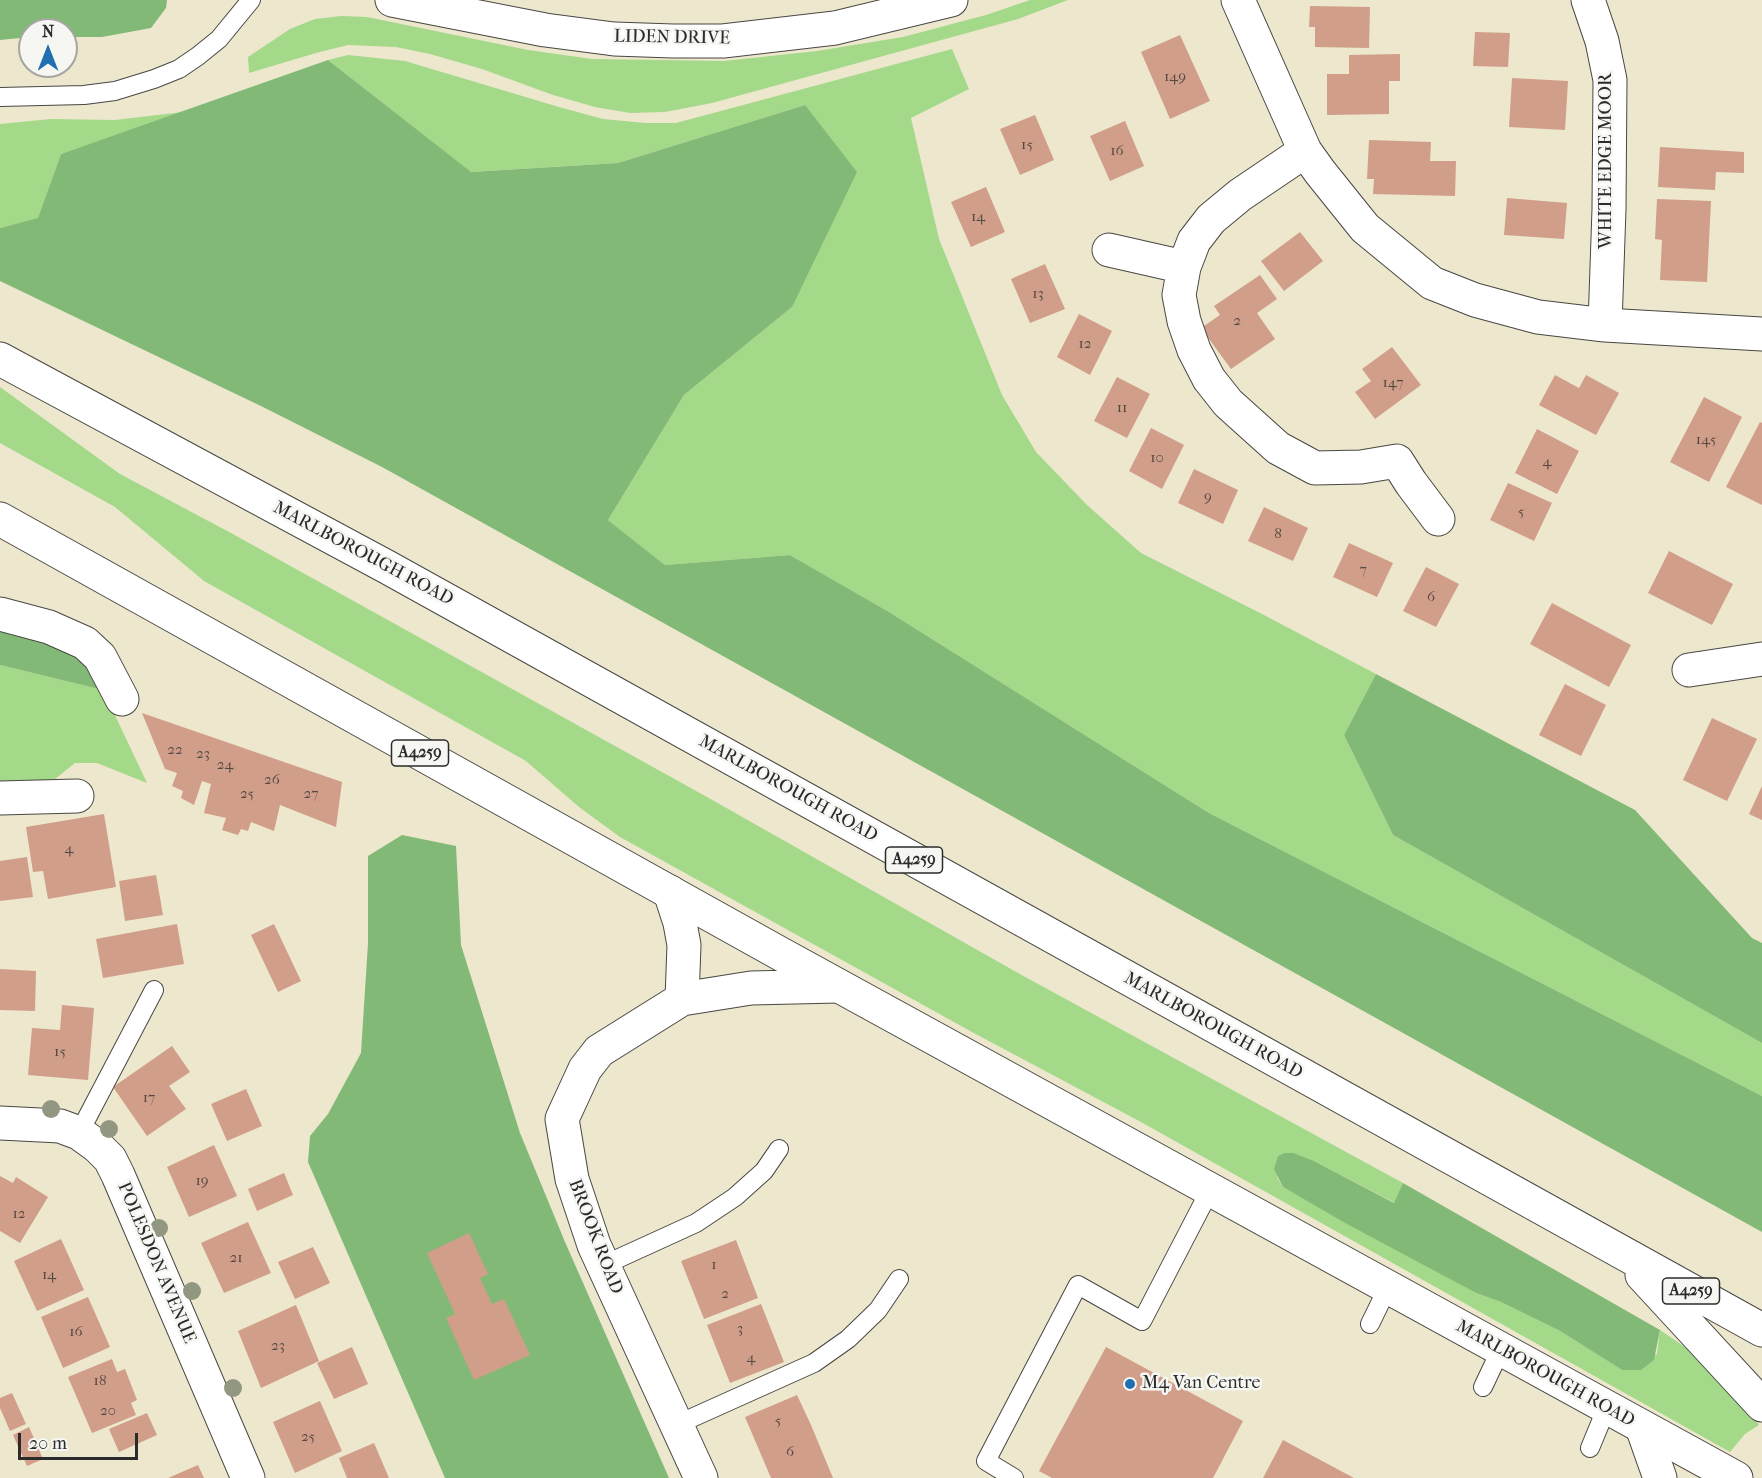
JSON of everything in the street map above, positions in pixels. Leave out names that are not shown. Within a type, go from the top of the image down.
[{"type":"main road","name":"LIDEN DRIVE","points":[[393,0],[544,30],[614,39],[673,40],[723,40],[835,28],[951,0]]},
{"type":"main road","points":[[1238,0],[1305,151],[1365,228],[1432,283],[1475,300],[1538,317],[1605,325],[1762,334]]},
{"type":"main road","name":"WHITE EDGE MOOR","points":[[1588,0],[1602,41],[1610,80],[1605,325]]},
{"type":"main road","points":[[1305,151],[1240,195],[1211,219],[1194,241],[1184,267],[1179,295],[1184,321],[1194,350],[1209,379],[1249,424],[1278,448],[1315,468],[1361,467],[1397,461],[1438,519]]},
{"type":"main road","points":[[1109,250],[1184,267]]},
{"type":"main road","name":"MARLBOROUGH ROAD","points":[[0,359],[398,572],[1762,1330]]},
{"type":"main road","name":"MARLBOROUGH ROAD","points":[[0,519],[838,986],[1736,1478]]},
{"type":"main road","points":[[0,614],[68,633],[91,647],[100,657],[122,699]]},
{"type":"main road","points":[[1689,670],[1762,659]]},
{"type":"main road","points":[[0,798],[77,796]]},
{"type":"main road","points":[[670,892],[684,945],[682,999]]},
{"type":"main road","name":"BROOK ROAD","points":[[701,1478],[594,1245],[572,1179],[562,1119],[585,1069],[599,1051],[682,999],[751,988],[838,986]]},
{"type":"main road","name":"POLESDON AVENUE","points":[[0,1123],[60,1126],[79,1133],[97,1146],[110,1160],[248,1478]]},
{"type":"main road","points":[[1621,1252],[1762,1405]]},
{"type":"main road","points":[[1642,1427],[1660,1478]]},
{"type":"lane","points":[[0,97],[84,95],[115,91],[154,79],[179,69],[205,50],[229,28],[251,0]]},
{"type":"lane","points":[[79,1133],[154,990]]},
{"type":"lane","points":[[604,1265],[696,1223],[735,1197],[764,1172],[779,1149]]},
{"type":"lane","points":[[1014,1478],[986,1461],[1078,1286],[1142,1321],[1210,1190]]},
{"type":"lane","points":[[676,1425],[814,1364],[848,1340],[878,1310],[899,1279]]},
{"type":"lane","points":[[1370,1324],[1388,1287]]},
{"type":"lane","points":[[1483,1388],[1501,1349]]},
{"type":"lane","points":[[1590,1448],[1607,1407]]},
{"type":"green space","points":[[0,0],[167,0],[166,8],[151,28],[102,37],[78,37],[78,18],[18,18],[18,38],[0,40]]},
{"type":"green space","points":[[1030,0],[1068,0],[1018,19],[712,103],[665,112],[630,113],[595,107],[553,95],[482,69],[396,47],[348,45],[249,73],[248,57],[290,29],[315,19],[341,16],[367,17],[528,50],[592,59],[724,61],[817,51],[903,37],[986,15]]},
{"type":"green space","points":[[952,49],[969,89],[911,118],[939,239],[1002,395],[1036,452],[1087,505],[1141,553],[1376,674],[1344,735],[1393,835],[1762,1043],[1762,1096],[1209,813],[889,612],[790,555],[665,565],[608,520],[684,395],[792,307],[805,105],[618,163],[470,172],[328,60],[348,55],[405,61],[603,119],[676,123]]},
{"type":"green space","points":[[328,60],[471,172],[618,163],[805,105],[857,172],[792,307],[684,395],[608,520],[665,565],[790,555],[889,612],[1209,813],[1762,1096],[1762,1232],[382,467],[263,407],[0,281],[0,228],[38,218],[61,154]]},
{"type":"green space","points":[[183,112],[61,154],[38,219],[0,228],[0,124],[51,119],[115,120]]},
{"type":"green space","points":[[0,387],[120,474],[231,533],[707,797],[1018,973],[1403,1183],[1395,1203],[1314,1161],[1277,1177],[1283,1187],[1476,1293],[1501,1302],[1560,1331],[1622,1370],[1657,1354],[1660,1330],[1708,1367],[1741,1401],[1759,1425],[1745,1434],[1730,1452],[1141,1122],[972,1032],[620,837],[579,807],[526,761],[204,581],[115,507],[0,443]]},
{"type":"green space","points":[[0,621],[72,642],[103,690],[0,665]]},
{"type":"green space","points":[[0,665],[103,690],[147,783],[97,763],[75,763],[55,779],[41,783],[0,784]]},
{"type":"green space","points":[[1376,674],[1635,810],[1752,938],[1762,943],[1762,1043],[1393,835],[1344,735]]},
{"type":"green space","points":[[402,835],[456,846],[461,945],[520,1133],[565,1242],[669,1478],[445,1478],[308,1162],[310,1136],[328,1114],[361,1053],[368,943],[368,856]]},
{"type":"green space","points":[[1293,1153],[1314,1161],[1394,1203],[1403,1183],[1660,1330],[1654,1360],[1641,1370],[1622,1370],[1560,1331],[1501,1302],[1476,1293],[1347,1224],[1283,1187],[1274,1169],[1278,1156]]},
{"type":"building","points":[[1310,6],[1370,7],[1369,48],[1315,47],[1315,27],[1309,27]]},
{"type":"building","points":[[1475,32],[1510,33],[1508,67],[1473,66]]},
{"type":"building","points":[[1180,35],[1210,101],[1170,119],[1141,52]]},
{"type":"building","points":[[1400,54],[1400,81],[1389,81],[1389,114],[1327,115],[1327,74],[1349,74],[1349,55]]},
{"type":"building","points":[[1512,78],[1568,81],[1565,130],[1509,127]]},
{"type":"building","points":[[1035,115],[1054,160],[1020,175],[1000,129]]},
{"type":"building","points":[[1125,121],[1144,166],[1110,181],[1090,136]]},
{"type":"building","points":[[1369,140],[1431,142],[1430,161],[1456,161],[1455,196],[1373,194],[1374,179],[1367,179]]},
{"type":"building","points":[[1660,147],[1744,152],[1744,173],[1716,172],[1715,190],[1658,187]]},
{"type":"building","points":[[986,187],[1005,232],[971,247],[951,202]]},
{"type":"building","points":[[1507,198],[1567,203],[1564,239],[1504,235]]},
{"type":"building","points":[[1657,199],[1711,201],[1707,282],[1660,280],[1662,240],[1655,239]]},
{"type":"building","points":[[1300,232],[1323,261],[1284,291],[1261,261]]},
{"type":"building","points":[[1045,264],[1065,309],[1030,323],[1011,279]]},
{"type":"building","points":[[1260,275],[1277,299],[1257,313],[1275,339],[1231,369],[1201,328],[1220,315],[1214,306]]},
{"type":"building","points":[[1079,314],[1112,331],[1090,375],[1057,357]]},
{"type":"building","points":[[1392,347],[1421,385],[1375,419],[1355,392],[1371,381],[1362,369]]},
{"type":"building","points":[[1555,375],[1579,388],[1586,375],[1619,393],[1596,435],[1539,405]]},
{"type":"building","points":[[1117,377],[1150,394],[1127,438],[1094,421]]},
{"type":"building","points":[[1704,397],[1742,417],[1709,482],[1670,462]]},
{"type":"building","points":[[1760,422],[1762,423],[1762,505],[1726,487]]},
{"type":"building","points":[[1151,428],[1184,445],[1162,489],[1129,471]]},
{"type":"building","points":[[1537,429],[1579,451],[1557,494],[1515,473]]},
{"type":"building","points":[[1194,469],[1238,490],[1223,524],[1178,503]]},
{"type":"building","points":[[1508,483],[1552,503],[1534,541],[1490,520]]},
{"type":"building","points":[[1264,507],[1308,528],[1293,561],[1248,541]]},
{"type":"building","points":[[1349,543],[1393,563],[1377,597],[1333,577]]},
{"type":"building","points":[[1669,551],[1733,584],[1712,625],[1648,593]]},
{"type":"building","points":[[1426,567],[1459,584],[1436,627],[1403,611]]},
{"type":"building","points":[[1552,603],[1631,645],[1609,687],[1530,644]]},
{"type":"building","points":[[1565,684],[1606,705],[1581,756],[1539,735]]},
{"type":"building","points":[[142,713],[342,782],[336,827],[280,805],[274,831],[251,822],[248,831],[241,829],[238,835],[222,830],[226,818],[204,813],[211,784],[202,781],[194,805],[181,798],[183,791],[172,786],[177,773],[165,769]]},
{"type":"building","points":[[1712,718],[1757,739],[1727,801],[1683,780]]},
{"type":"building","points":[[1762,786],[1762,820],[1749,814]]},
{"type":"building","points":[[104,814],[116,887],[48,899],[43,871],[33,872],[26,827]]},
{"type":"building","points":[[27,857],[33,897],[0,901],[0,861]]},
{"type":"building","points":[[156,875],[163,915],[125,921],[119,881]]},
{"type":"building","points":[[177,924],[184,964],[103,978],[96,939]]},
{"type":"building","points":[[274,924],[301,981],[278,992],[251,935]]},
{"type":"building","points":[[0,969],[36,971],[35,1011],[0,1010]]},
{"type":"building","points":[[62,1005],[94,1008],[88,1080],[28,1075],[32,1028],[60,1030]]},
{"type":"building","points":[[172,1046],[190,1072],[169,1086],[186,1109],[147,1136],[113,1087]]},
{"type":"building","points":[[246,1089],[262,1126],[227,1141],[211,1104]]},
{"type":"building","points":[[214,1145],[237,1196],[189,1217],[167,1167]]},
{"type":"building","points":[[284,1173],[293,1195],[257,1211],[248,1189]]},
{"type":"building","points":[[0,1176],[13,1183],[16,1177],[48,1197],[20,1243],[0,1231]]},
{"type":"building","points":[[248,1222],[271,1273],[224,1293],[201,1243]]},
{"type":"building","points":[[469,1233],[488,1274],[480,1278],[492,1304],[504,1299],[530,1355],[474,1380],[446,1318],[455,1314],[427,1253]]},
{"type":"building","points":[[61,1239],[84,1290],[37,1311],[14,1261]]},
{"type":"building","points":[[736,1240],[758,1298],[704,1319],[681,1261]]},
{"type":"building","points":[[313,1247],[330,1283],[295,1299],[278,1262]]},
{"type":"building","points":[[88,1297],[110,1347],[63,1368],[41,1317]]},
{"type":"building","points":[[761,1304],[784,1362],[730,1383],[707,1325]]},
{"type":"building","points":[[296,1305],[319,1361],[261,1388],[238,1331]]},
{"type":"building","points":[[352,1347],[368,1384],[334,1399],[317,1363]]},
{"type":"building","name":"M4 Van Centre","points":[[1106,1347],[1243,1421],[1213,1478],[1052,1478],[1039,1471]]},
{"type":"building","points":[[112,1359],[117,1372],[125,1369],[137,1400],[131,1403],[136,1415],[92,1433],[68,1377]]},
{"type":"building","points":[[12,1393],[26,1424],[10,1431],[0,1408],[0,1398]]},
{"type":"building","points":[[797,1395],[833,1478],[771,1478],[745,1417]]},
{"type":"building","points":[[320,1401],[342,1451],[295,1473],[273,1422]]},
{"type":"building","points":[[147,1413],[157,1435],[119,1452],[109,1429]]},
{"type":"building","points":[[29,1427],[43,1459],[27,1466],[13,1435]]},
{"type":"building","points":[[1283,1440],[1354,1478],[1263,1478]]},
{"type":"building","points":[[374,1443],[389,1478],[347,1478],[339,1458]]},
{"type":"building","points":[[198,1465],[204,1478],[168,1478]]},
{"type":"place","name":"M4 Van Centre","points":[[1130,1384]]}]
